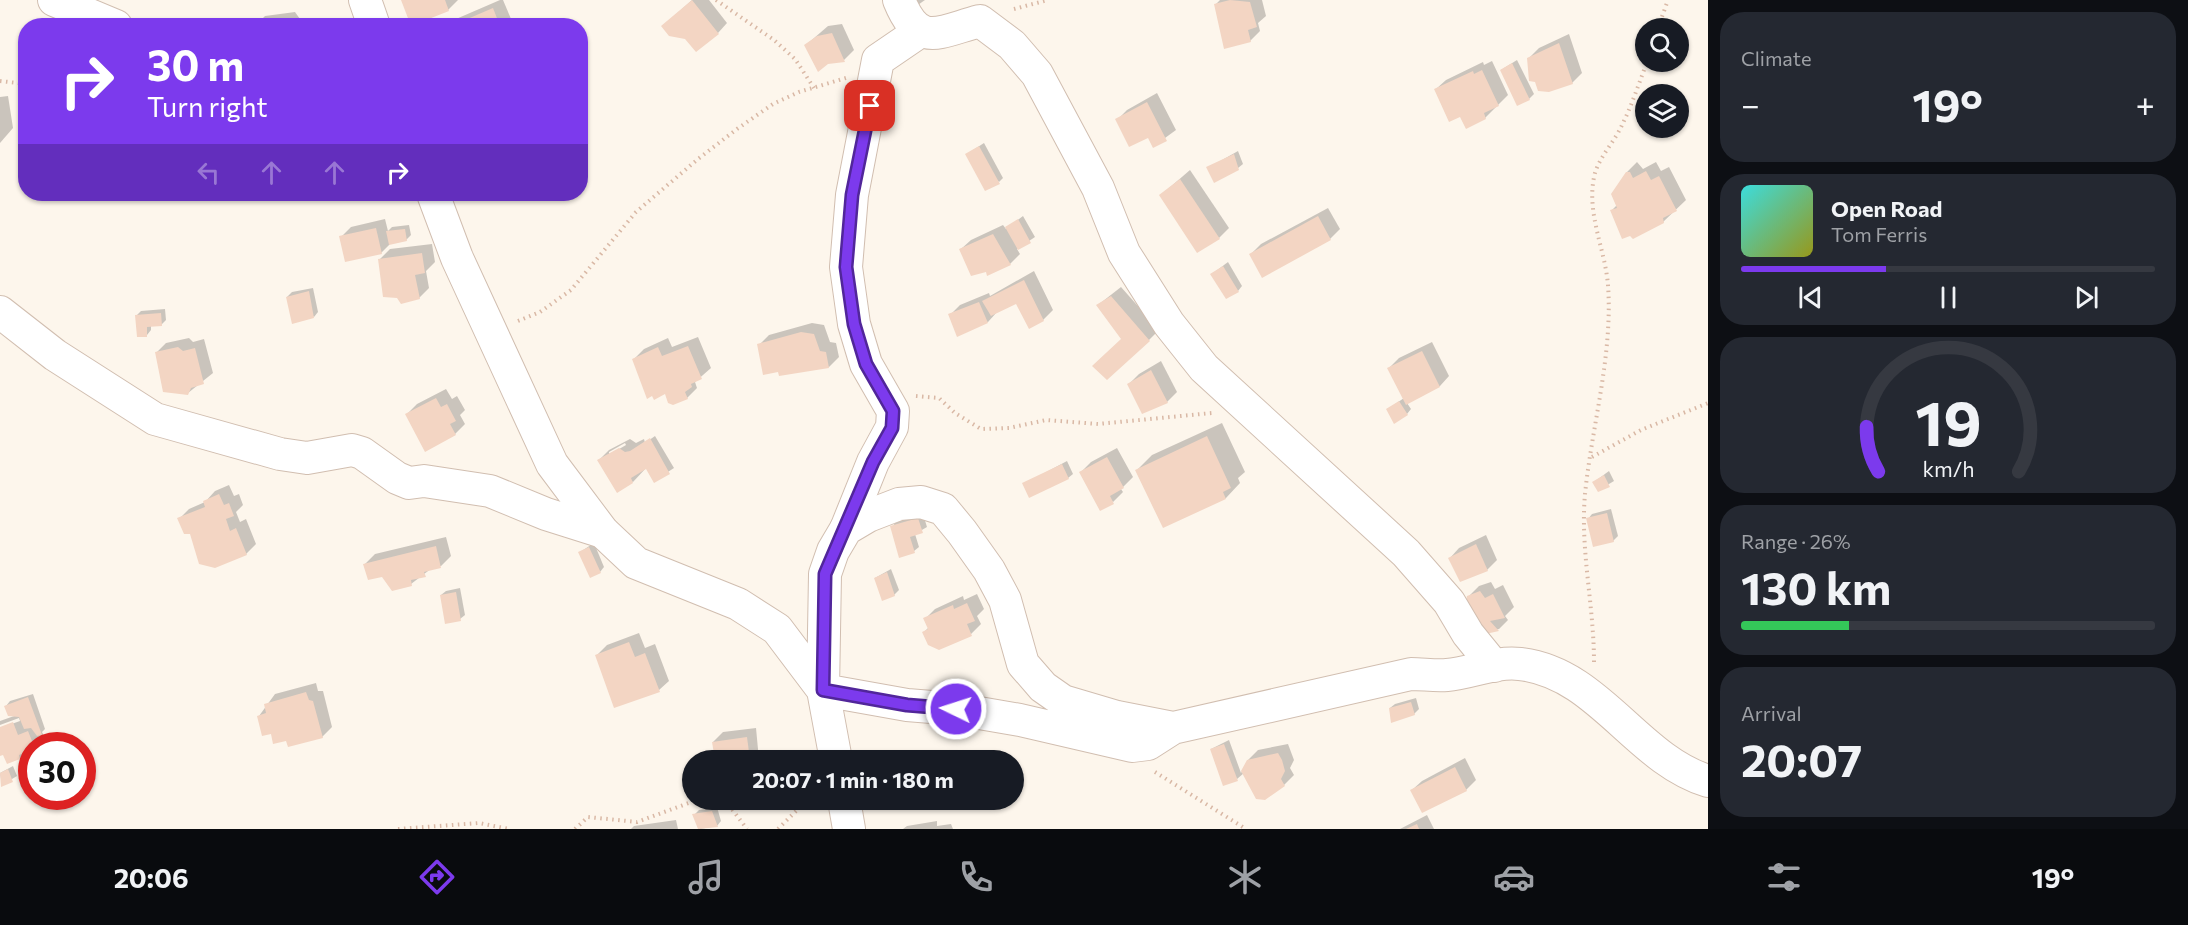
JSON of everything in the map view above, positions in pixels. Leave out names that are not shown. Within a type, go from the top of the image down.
[{"type":"street","points":[[54,0],[97,18]]},
{"type":"street","points":[[365,0],[371,18]]},
{"type":"street","points":[[899,0],[911,25],[919,32],[928,34],[980,21],[1012,45],[1037,74],[1098,188],[1124,253],[1169,324],[1204,368],[1406,553],[1449,602],[1468,634],[1494,666]]},
{"type":"street","points":[[834,750],[823,690],[825,574],[873,462],[892,428],[893,411],[866,364],[854,324],[846,267],[852,195],[878,60],[919,32]]},
{"type":"street","points":[[436,201],[457,258],[552,464],[603,532],[636,563],[738,604],[777,629],[823,690],[907,705],[956,709],[1020,720],[1131,746],[1149,744],[1173,728],[1411,674],[1448,675],[1494,666],[1520,664],[1550,673],[1593,696],[1672,764],[1704,786]]},
{"type":"street","points":[[0,312],[55,355],[155,419],[280,454],[307,458],[352,450],[362,453],[397,478],[409,483],[424,481],[490,491],[546,514],[603,532]]},
{"type":"street","points":[[846,529],[868,516],[899,504],[921,502],[943,509],[988,570],[1005,600],[1023,664],[1043,687],[1063,701],[1095,711],[1173,728]]},
{"type":"street","points":[[846,810],[849,829]]},
{"type":"path","points":[[716,0],[774,40],[795,59],[814,88]]},
{"type":"path","points":[[1662,18],[1668,0]]},
{"type":"path","points":[[492,333],[557,302],[583,278],[636,212],[675,178],[773,104],[814,88],[835,83],[878,60]]},
{"type":"path","points":[[1593,696],[1592,602],[1584,546],[1585,494],[1607,323],[1608,284],[1596,234],[1592,190],[1596,171],[1622,126],[1643,72]]},
{"type":"path","points":[[0,81],[18,83]]},
{"type":"path","points":[[883,393],[939,398],[955,413],[981,429],[1009,428],[1046,420],[1098,423],[1249,411]]},
{"type":"path","points":[[1591,457],[1641,430],[1708,403]]},
{"type":"path","points":[[1150,769],[1246,829]]},
{"type":"path","points":[[575,829],[588,818],[637,822],[682,806]]},
{"type":"path","points":[[733,810],[747,829]]},
{"type":"path","points":[[778,829],[797,810]]},
{"type":"path","points":[[398,829],[479,823],[509,829]]},
{"type":"building","points":[[401,0],[445,0],[449,11],[431,18],[408,18]]},
{"type":"building","points":[[692,0],[719,34],[696,52],[685,39],[669,36],[661,26]]},
{"type":"building","points":[[1230,0],[1250,2],[1257,27],[1248,30],[1251,42],[1224,49],[1214,4]]},
{"type":"building","points":[[493,8],[497,18],[470,18]]},
{"type":"building","points":[[832,33],[845,62],[828,64],[818,72],[804,45],[817,36]]},
{"type":"building","points":[[1559,43],[1573,84],[1549,92],[1538,91],[1535,82],[1529,81],[1527,58]]},
{"type":"building","points":[[1512,63],[1530,100],[1517,106],[1500,70]]},
{"type":"building","points":[[1482,70],[1499,106],[1484,113],[1486,119],[1466,129],[1460,117],[1449,122],[1434,89],[1473,71],[1474,74]]},
{"type":"building","points":[[1147,102],[1167,141],[1153,148],[1148,138],[1129,147],[1115,119]]},
{"type":"building","points":[[979,146],[1000,184],[985,191],[965,154]]},
{"type":"building","points":[[1234,154],[1239,170],[1214,183],[1206,167]]},
{"type":"building","points":[[1646,171],[1651,180],[1659,176],[1677,211],[1663,218],[1664,223],[1633,239],[1630,236],[1622,239],[1610,210],[1617,208],[1611,194],[1626,172],[1630,172],[1633,178]]},
{"type":"building","points":[[1180,179],[1220,239],[1197,253],[1159,195]]},
{"type":"building","points":[[1318,216],[1331,240],[1262,278],[1249,254]]},
{"type":"building","points":[[1018,219],[1031,243],[1018,250],[1005,227]]},
{"type":"building","points":[[376,228],[382,254],[345,262],[339,236]]},
{"type":"building","points":[[405,229],[407,241],[389,245],[386,231]]},
{"type":"building","points":[[993,234],[1011,265],[987,276],[986,272],[971,276],[959,249]]},
{"type":"building","points":[[422,253],[425,273],[415,275],[420,299],[401,304],[397,298],[383,297],[378,259]]},
{"type":"building","points":[[1223,266],[1239,292],[1226,299],[1210,274]]},
{"type":"building","points":[[1024,280],[1044,321],[1029,329],[1016,304],[991,316],[982,301]]},
{"type":"building","points":[[309,291],[314,318],[292,324],[286,297]]},
{"type":"building","points":[[1111,296],[1150,341],[1107,380],[1092,366],[1121,339],[1096,305]]},
{"type":"building","points":[[979,302],[988,323],[957,337],[948,314]]},
{"type":"building","points":[[161,313],[162,326],[147,327],[147,337],[137,337],[135,315]]},
{"type":"building","points":[[801,332],[814,334],[820,351],[826,352],[829,368],[779,376],[778,372],[763,375],[757,344]]},
{"type":"building","points":[[688,346],[702,379],[691,384],[692,387],[685,392],[688,399],[673,405],[668,403],[665,394],[654,400],[652,396],[647,399],[632,359],[658,347],[662,356]]},
{"type":"building","points":[[178,347],[183,351],[195,348],[204,384],[191,388],[188,395],[163,392],[155,352]]},
{"type":"building","points":[[1422,351],[1440,387],[1406,405],[1387,368]]},
{"type":"building","points":[[1151,370],[1168,403],[1142,414],[1127,384]]},
{"type":"building","points":[[436,398],[441,407],[447,404],[456,421],[450,424],[456,435],[425,452],[405,414]]},
{"type":"building","points":[[1399,401],[1408,415],[1394,424],[1386,409]]},
{"type":"building","points":[[1207,436],[1231,488],[1223,492],[1226,499],[1163,528],[1135,470]]},
{"type":"building","points":[[650,438],[670,474],[654,483],[646,469],[631,478],[633,483],[617,493],[597,460],[619,448],[625,452],[630,451]]},
{"type":"building","points":[[1107,457],[1124,488],[1110,496],[1114,504],[1100,511],[1079,472]]},
{"type":"building","points":[[1062,464],[1069,479],[1029,498],[1022,483]]},
{"type":"building","points":[[1604,475],[1610,487],[1598,492],[1592,482]]},
{"type":"building","points":[[219,494],[224,505],[229,503],[234,516],[226,519],[230,531],[236,528],[247,555],[215,568],[199,564],[190,534],[184,534],[177,518],[205,507],[203,501]]},
{"type":"building","points":[[1607,513],[1614,542],[1593,547],[1586,518]]},
{"type":"building","points":[[918,518],[923,533],[910,537],[915,553],[899,558],[890,526]]},
{"type":"building","points":[[1476,544],[1488,571],[1460,582],[1448,558]]},
{"type":"building","points":[[436,546],[441,568],[424,572],[426,577],[411,580],[412,586],[392,591],[382,577],[368,580],[363,564]]},
{"type":"building","points":[[589,547],[601,573],[590,578],[578,552]]},
{"type":"building","points":[[887,572],[895,596],[882,601],[874,578]]},
{"type":"building","points":[[1480,591],[1485,598],[1493,594],[1505,618],[1490,621],[1499,631],[1481,635],[1464,615],[1467,596]]},
{"type":"building","points":[[456,592],[461,621],[445,624],[440,595]]},
{"type":"building","points":[[967,603],[975,621],[967,624],[972,636],[939,650],[928,645],[922,632],[928,629],[923,618],[953,605],[954,609]]},
{"type":"building","points":[[629,642],[635,657],[645,653],[660,692],[614,708],[595,655]]},
{"type":"building","points":[[306,692],[309,700],[313,701],[323,738],[288,747],[286,741],[273,744],[271,734],[262,736],[257,716],[266,713],[264,704]]},
{"type":"building","points":[[28,697],[41,732],[34,732],[31,728],[24,729],[19,717],[8,716],[4,706]]},
{"type":"building","points":[[1411,702],[1415,715],[1391,723],[1389,708]]},
{"type":"building","points":[[13,722],[18,735],[18,760],[7,764],[3,755],[0,756],[0,727]]},
{"type":"building","points":[[747,737],[749,750],[713,750],[712,742]]},
{"type":"building","points":[[1224,744],[1238,781],[1223,786],[1210,749]]},
{"type":"building","points":[[1278,753],[1285,771],[1281,779],[1285,786],[1265,800],[1256,799],[1241,771],[1247,760]]},
{"type":"building","points":[[1455,767],[1467,791],[1422,813],[1410,790]]},
{"type":"building","points":[[8,769],[13,782],[1,787],[0,773]]},
{"type":"building","points":[[712,811],[718,827],[698,829],[692,814]]},
{"type":"building","points":[[1417,824],[1419,829],[1406,829]]},
{"type":"route","points":[[870,106],[852,195],[846,267],[854,324],[866,364],[893,411],[892,428],[873,462],[825,574],[823,690],[907,705],[956,709]]}]
